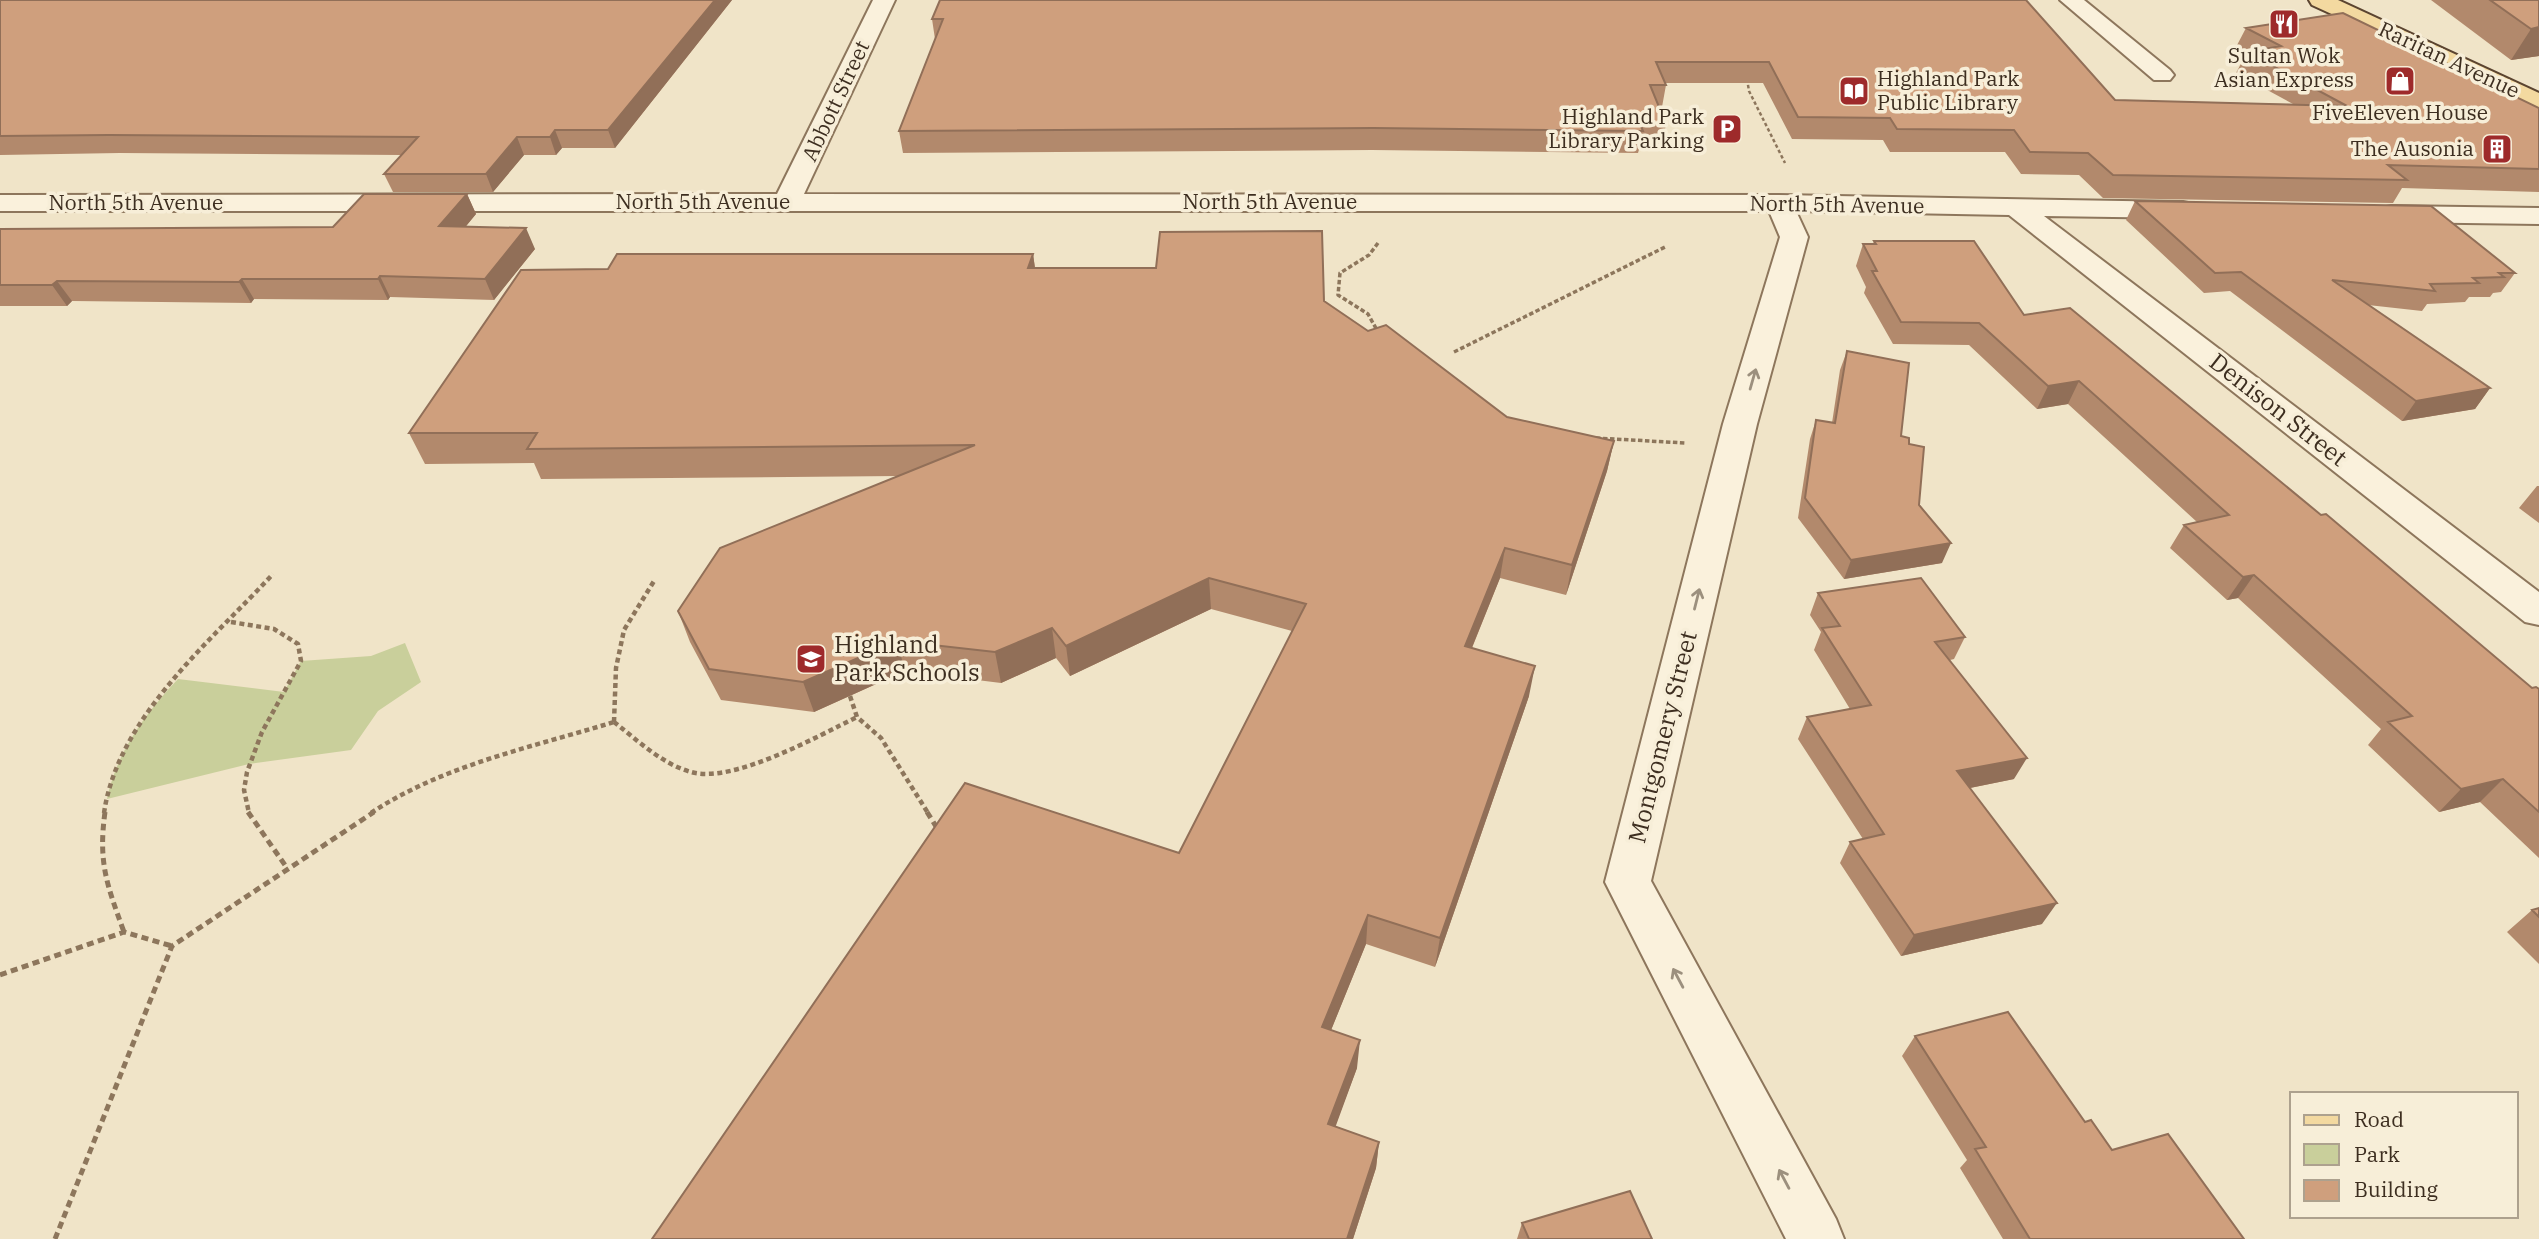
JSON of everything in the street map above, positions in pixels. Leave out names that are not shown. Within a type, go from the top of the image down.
[{"type":"main road","name":"Raritan Avenue","points":[[2320,0],[2539,103]]},
{"type":"street","name":"Abbott Street","points":[[788,201],[884,0]]},
{"type":"street","points":[[2071,0],[2162,75]]},
{"type":"street","name":"North 5th Avenue","points":[[0,203],[788,201],[1783,185],[2017,208],[2210,211]]},
{"type":"street","name":"Montgomery Street","points":[[1783,185],[1794,237],[1740,424],[1628,882],[1816,1239]]},
{"type":"street","name":"Denison Street","points":[[2017,208],[2539,612]]},
{"type":"street","points":[[2362,213],[2526,216],[2539,237]]},
{"type":"path","points":[[1745,69],[1749,91],[1783,185]]},
{"type":"path","points":[[1381,337],[1368,314],[1338,295],[1340,273],[1369,255],[1382,239]]},
{"type":"path","points":[[1454,352],[1528,317],[1597,276],[1667,246]]},
{"type":"path","points":[[1592,437],[1686,443]]},
{"type":"path","points":[[124,932],[104,876],[102,836],[110,785],[125,745],[149,713],[273,574]]},
{"type":"path","points":[[614,722],[616,667],[624,630],[654,580]]},
{"type":"path","points":[[230,622],[274,629],[298,644],[300,661],[252,755],[243,781],[246,805],[287,868]]},
{"type":"path","points":[[850,696],[857,717],[881,738],[938,830],[930,841]]},
{"type":"path","points":[[614,722],[671,763],[694,774],[713,774],[740,769],[857,717]]},
{"type":"path","points":[[55,1239],[172,946],[388,802],[452,772],[614,722]]},
{"type":"path","points":[[0,975],[124,932],[172,946]]},
{"type":"green space","points":[[405,643],[421,682],[378,711],[351,750],[249,764],[107,799],[125,749],[154,706],[178,679],[284,692],[301,661],[371,656]]},
{"type":"building","points":[[0,0],[715,0],[608,130],[555,130],[550,137],[517,137],[486,174],[384,174],[418,137],[0,136]]},
{"type":"building","points":[[940,0],[2026,0],[2115,100],[2347,106],[2247,52],[2281,46],[2246,28],[2343,13],[2539,108],[2539,169],[2388,165],[2407,180],[2113,175],[2088,153],[2030,152],[2014,130],[1897,129],[1890,118],[1798,117],[1769,62],[1656,62],[1666,85],[1650,85],[1666,124],[1640,124],[1643,131],[1373,128],[899,131],[943,19],[932,19]]},
{"type":"building","points":[[2490,0],[2539,0],[2539,27],[2531,29]]},
{"type":"building","points":[[364,194],[467,194],[439,226],[526,228],[485,279],[380,276],[378,279],[242,279],[239,282],[57,281],[52,285],[0,285],[0,229],[333,227]]},
{"type":"building","points":[[2135,201],[2431,206],[2515,273],[2499,273],[2504,277],[2473,278],[2479,283],[2430,284],[2435,291],[2332,280],[2490,388],[2416,401],[2241,272],[2215,273]]},
{"type":"building","points":[[1322,231],[1324,301],[1368,331],[1386,325],[1507,417],[1614,441],[1572,565],[1505,548],[1465,646],[1535,666],[1440,938],[1368,915],[1322,1027],[1360,1040],[1328,1124],[1379,1142],[1347,1239],[652,1239],[965,783],[1179,853],[1306,604],[1209,578],[1066,646],[1052,628],[995,652],[897,641],[803,682],[709,669],[678,611],[720,548],[975,445],[527,449],[537,433],[409,433],[521,270],[608,269],[617,254],[1033,254],[1028,268],[1156,268],[1160,232]]},
{"type":"building","points":[[1874,241],[1974,241],[2024,315],[2070,308],[2321,515],[2326,514],[2532,688],[2539,689],[2539,812],[2503,779],[2461,789],[2388,722],[2412,716],[2254,575],[2243,577],[2184,525],[2229,515],[2079,381],[2048,386],[1979,323],[1901,322],[1872,271],[1877,271],[1863,244],[1876,244]]},
{"type":"building","points":[[1847,351],[1909,363],[1901,436],[1909,438],[1909,444],[1924,447],[1919,505],[1951,543],[1851,560],[1805,498],[1816,420],[1835,423]]},
{"type":"building","points":[[1921,578],[1965,637],[1935,642],[2027,758],[1957,771],[2057,903],[1914,935],[1850,842],[1884,834],[1807,717],[1871,705],[1822,628],[1840,626],[1818,593]]},
{"type":"building","points":[[2539,908],[2539,917],[2532,910]]},
{"type":"building","points":[[2008,1012],[2085,1122],[2091,1120],[2112,1150],[2168,1134],[2244,1239],[2030,1239],[1975,1149],[1986,1147],[1915,1036]]},
{"type":"building","points":[[1630,1191],[1652,1239],[1529,1239],[1522,1223]]},
{"type":"place","name":"Sultan Wok Asian Express","points":[[2284,24]]},
{"type":"place","name":"FiveEleven House","points":[[2400,81]]},
{"type":"place","name":"Highland Park Public Library","points":[[1854,91]]},
{"type":"place","name":"Highland Park Library Parking","points":[[1727,129]]},
{"type":"place","name":"The Ausonia","points":[[2497,149]]},
{"type":"place","name":"Highland Park Schools","points":[[811,659]]}]
